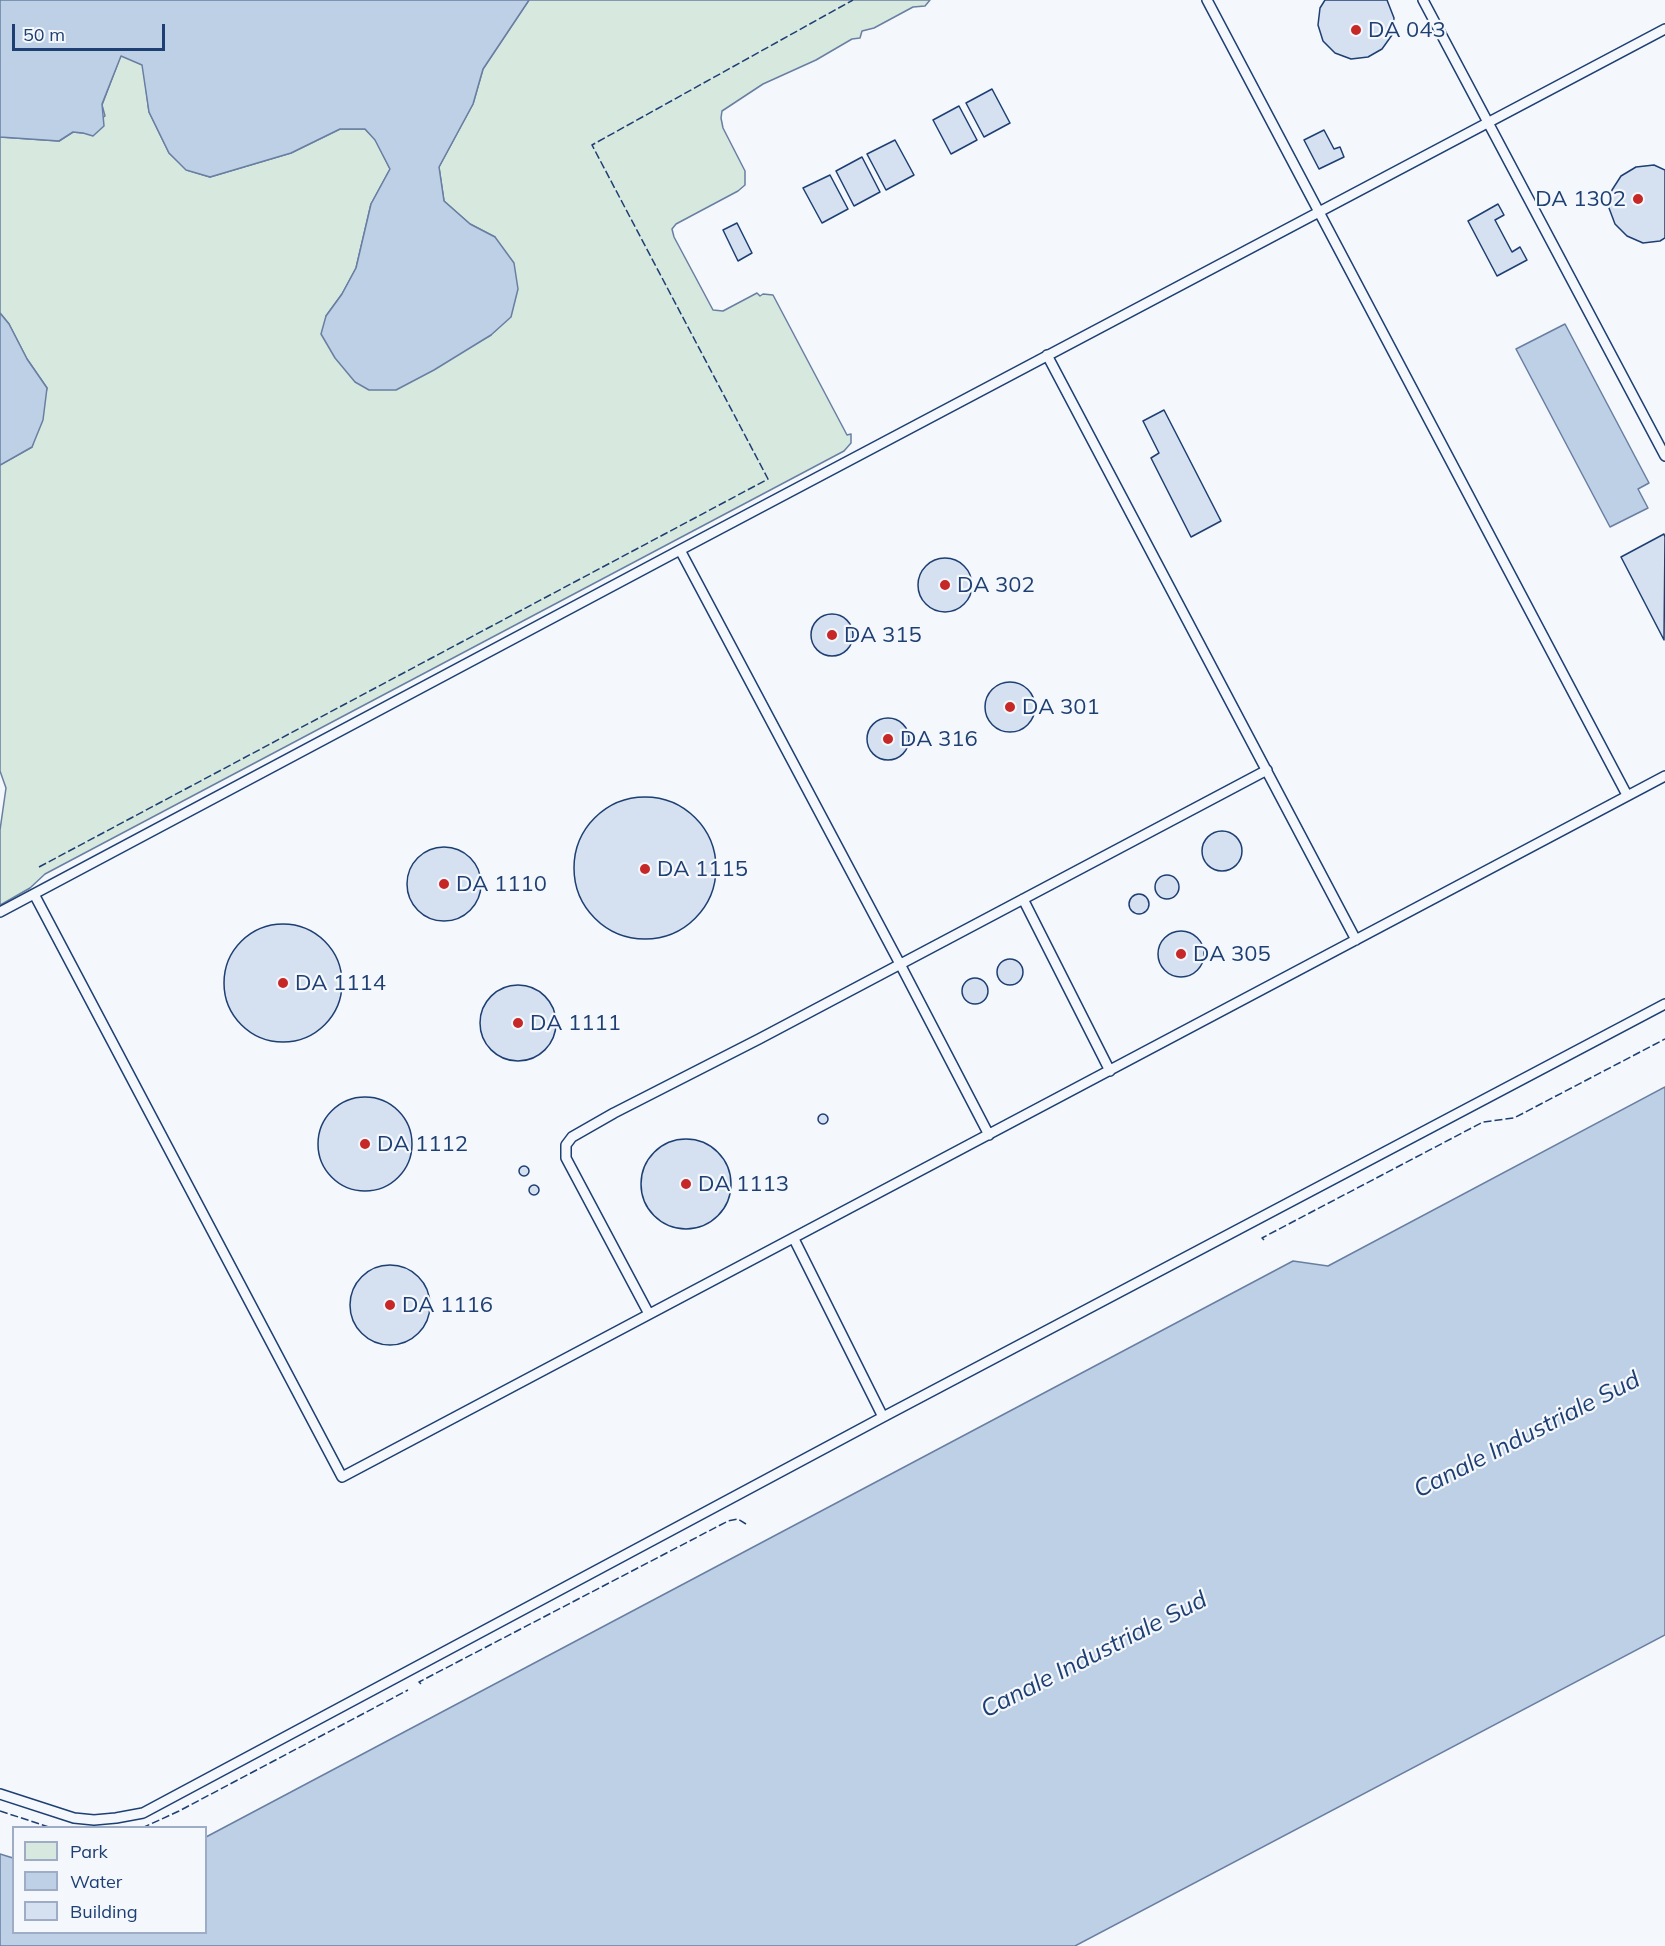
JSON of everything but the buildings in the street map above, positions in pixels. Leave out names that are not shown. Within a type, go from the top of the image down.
[{"type":"lane","points":[[1207,0],[1627,795]]},
{"type":"lane","points":[[1424,0],[1665,456]]},
{"type":"lane","points":[[0,912],[1665,29]]},
{"type":"lane","points":[[1047,355],[1356,940]]},
{"type":"lane","points":[[680,550],[989,1135]]},
{"type":"lane","points":[[649,1314],[566,1158],[566,1145],[572,1137],[1267,770]]},
{"type":"lane","points":[[34,894],[342,1477],[1665,776]]},
{"type":"lane","points":[[1023,899],[1110,1071]]},
{"type":"lane","points":[[0,1794],[74,1818],[94,1820],[143,1813],[883,1417],[1665,1004]]},
{"type":"lane","points":[[794,1239],[883,1417]]},
{"type":"green space","points":[[529,0],[930,0],[925,6],[913,7],[874,28],[862,31],[860,38],[852,39],[816,60],[763,84],[722,111],[723,128],[745,171],[745,185],[676,224],[672,229],[674,237],[713,310],[723,311],[757,293],[760,296],[773,295],[847,435],[851,434],[851,443],[844,451],[45,874],[30,888],[0,905],[0,830],[6,788],[0,771],[0,465],[32,447],[47,388],[0,313],[0,137],[59,141],[73,132],[83,133],[105,116],[102,105],[121,55],[143,65],[149,112],[169,153],[187,170],[210,177],[291,153],[340,129],[365,129],[375,139],[390,169],[371,204],[356,268],[342,294],[326,316],[468,348],[491,335],[495,237],[470,224],[444,201],[439,167],[473,104],[483,69]]},
{"type":"water","points":[[0,0],[529,0],[483,69],[473,104],[439,167],[444,201],[470,224],[495,237],[514,263],[518,289],[511,317],[491,335],[396,390],[369,390],[355,382],[335,358],[321,334],[326,316],[342,294],[356,268],[371,204],[390,169],[375,140],[365,129],[340,129],[291,153],[210,177],[186,170],[169,153],[149,112],[142,65],[121,56],[102,104],[104,126],[93,136],[73,132],[59,141],[0,137]]},
{"type":"water","points":[[0,313],[47,388],[43,420],[32,447],[0,465]]},
{"type":"water","points":[[1565,324],[1649,483],[1638,489],[1648,508],[1610,527],[1516,349]]},
{"type":"water","name":"Canale Industriale Sud","points":[[1665,1087],[1665,1635],[1075,1946],[0,1946],[0,1854],[12,1858],[12,1934],[207,1934],[207,1836],[1293,1261],[1328,1266]]},
{"type":"fence","points":[[39,867],[768,479],[592,145],[853,0]]},
{"type":"fence","points":[[1264,1240],[1262,1238],[1483,1122],[1514,1118],[1665,1039]]},
{"type":"fence","points":[[421,1684],[419,1682],[728,1521],[738,1519],[746,1524]]},
{"type":"fence","points":[[146,1826],[408,1690]]},
{"type":"fence","points":[[0,1811],[46,1826]]},
{"type":"place","name":"DA 043","points":[[1356,30]]},
{"type":"place","name":"DA 1302","points":[[1638,199]]},
{"type":"place","name":"DA 302","points":[[945,585]]},
{"type":"place","name":"DA 315","points":[[832,635]]},
{"type":"place","name":"DA 301","points":[[1010,707]]},
{"type":"place","name":"DA 316","points":[[888,739]]},
{"type":"place","name":"DA 1115","points":[[645,869]]},
{"type":"place","name":"DA 1110","points":[[444,884]]},
{"type":"place","name":"DA 305","points":[[1181,954]]},
{"type":"place","name":"DA 1114","points":[[283,983]]},
{"type":"place","name":"DA 1111","points":[[518,1023]]},
{"type":"place","name":"DA 1112","points":[[365,1144]]},
{"type":"place","name":"DA 1113","points":[[686,1184]]},
{"type":"place","name":"DA 1116","points":[[390,1305]]}]
